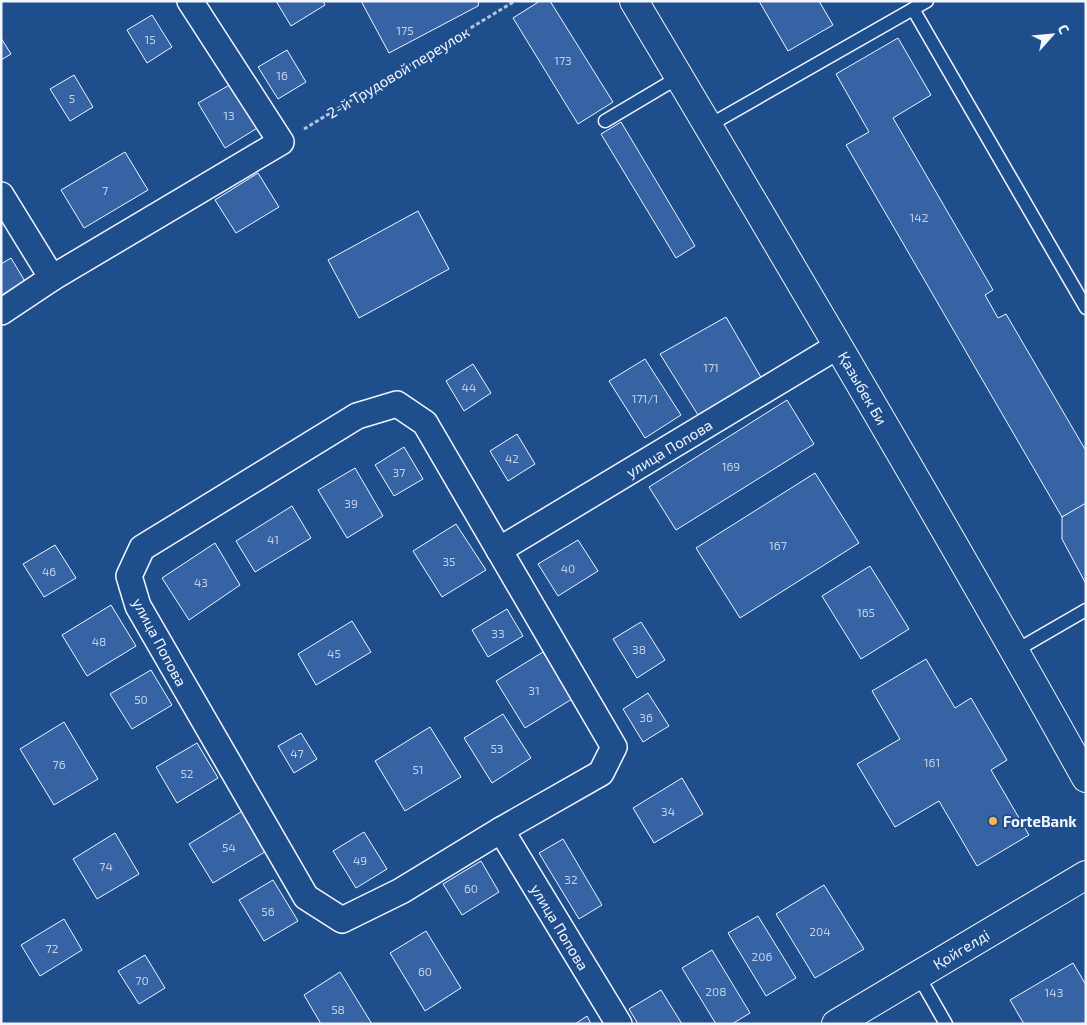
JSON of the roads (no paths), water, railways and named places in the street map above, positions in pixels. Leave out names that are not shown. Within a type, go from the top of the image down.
[{"type":"street","points":[[1,312],[52,278],[281,142],[190,1]]},
{"type":"street","name":"Қазыбек Би","points":[[634,1],[838,346],[1015,651],[1086,778]]},
{"type":"street","points":[[1,195],[52,278]]},
{"type":"street","name":"улица Попова","points":[[499,550],[838,346]]},
{"type":"street","name":"улица Попова","points":[[397,404],[425,423],[614,747],[601,773],[501,830],[401,891],[342,920],[306,897],[138,606],[129,576],[142,548],[357,416],[397,404]]},
{"type":"street","name":"улица Попова","points":[[501,830],[619,1024]]},
{"type":"street","name":"Қойгелді","points":[[836,1024],[1086,875]]},
{"type":"lane","points":[[708,126],[927,1]]},
{"type":"lane","points":[[913,9],[1086,308]]},
{"type":"lane","points":[[605,121],[679,77]]},
{"type":"lane","points":[[1015,651],[1086,610]]},
{"type":"lane","points":[[918,975],[946,1024]]},
{"type":"place","name":"ForteBank","points":[[993,821]]}]
